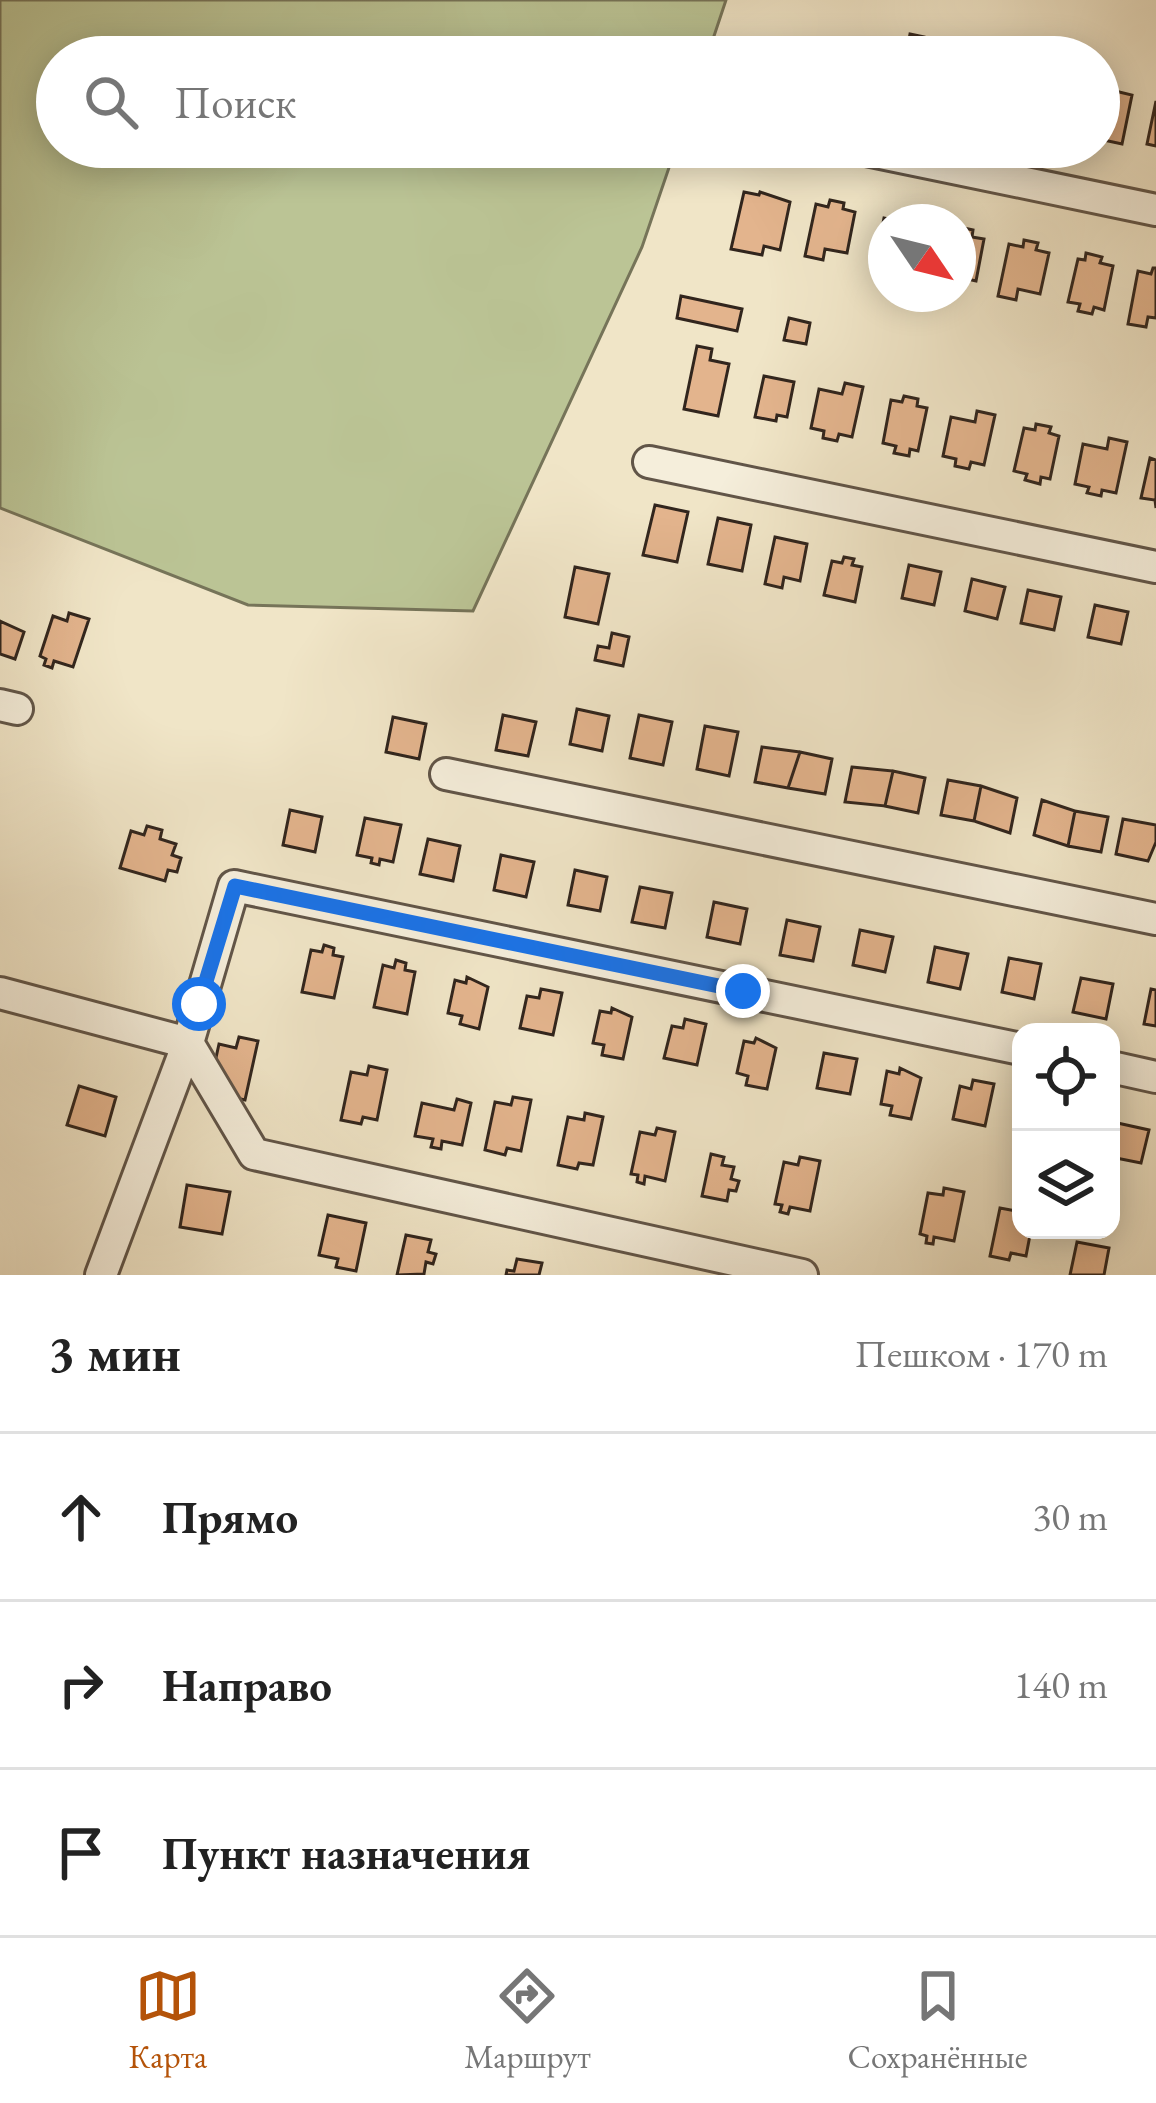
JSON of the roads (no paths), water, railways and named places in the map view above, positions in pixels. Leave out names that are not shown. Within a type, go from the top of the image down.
[{"type":"street","points":[[953,168],[1156,210]]},
{"type":"street","points":[[649,462],[1156,567]]},
{"type":"street","points":[[446,774],[1156,920]]},
{"type":"street","points":[[100,1275],[188,1043],[235,886],[1012,1047]]},
{"type":"street","points":[[0,993],[188,1043],[254,1154],[802,1275]]},
{"type":"street","points":[[1120,1069],[1156,1077]]}]
